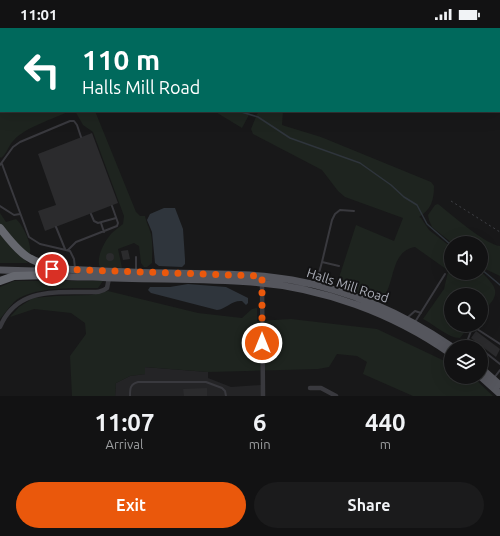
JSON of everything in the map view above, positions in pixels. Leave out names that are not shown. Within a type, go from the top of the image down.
[{"type":"highway","points":[[0,228],[24,256],[40,264],[62,269]]},
{"type":"highway","points":[[0,281],[14,276],[49,275]]},
{"type":"main road","name":"Halls Mill Road","points":[[35,271],[41,268],[62,269],[75,273],[109,278],[208,280],[262,279],[316,285],[355,298],[406,319],[444,342]]},
{"type":"main road","name":"Halls Mill Road","points":[[0,270],[35,271],[41,274],[49,275],[75,273],[234,274],[262,279],[313,291],[369,310],[411,329],[444,350]]},
{"type":"main road","points":[[208,280],[216,277],[232,277],[234,274]]},
{"type":"main road","points":[[488,374],[500,385]]},
{"type":"main road","points":[[488,383],[500,394]]},
{"type":"street","points":[[0,327],[13,308],[30,297],[53,292],[103,291],[107,288],[109,278]]},
{"type":"street","points":[[262,279],[262,396]]},
{"type":"street","points":[[310,388],[321,388],[336,396]]},
{"type":"lane","points":[[75,273],[74,257],[68,250],[40,244],[33,241],[28,234],[1,164],[13,147],[20,142],[70,121],[74,121],[76,124],[81,138]]},
{"type":"lane","points":[[0,206],[14,215],[20,214]]},
{"type":"lane","points":[[68,250],[76,242],[117,226],[118,223],[112,206]]},
{"type":"lane","points":[[316,285],[333,216],[340,210],[354,211]]},
{"type":"lane","points":[[91,214],[94,221],[98,223],[116,218]]},
{"type":"lane","points":[[101,223],[104,232]]},
{"type":"lane","points":[[56,227],[65,249]]},
{"type":"lane","points":[[136,257],[136,273]]},
{"type":"lane","points":[[322,262],[339,266]]},
{"type":"lane","points":[[414,323],[444,276]]},
{"type":"lane","points":[[406,319],[413,312],[418,311],[421,313]]},
{"type":"lane","points":[[469,340],[468,339],[471,332],[477,329],[500,344]]},
{"type":"lane","points":[[488,355],[500,364]]},
{"type":"lane","points":[[493,378],[500,370]]},
{"type":"lane","points":[[130,396],[130,388],[134,383],[138,382],[206,382],[222,388],[225,391],[226,396]]},
{"type":"path","points":[[451,201],[500,232]]},
{"type":"shaded area","points":[[0,112],[68,112],[25,131],[12,142],[5,154],[1,158]]},
{"type":"shaded area","points":[[76,112],[95,112],[136,212],[140,216],[145,216],[151,234],[152,244],[152,263],[147,267],[144,267],[141,263],[139,246],[134,243],[118,249],[122,268],[100,267],[99,259],[104,243],[114,231],[123,224],[124,216],[93,132],[83,125]]},
{"type":"shaded area","points":[[216,112],[250,112],[242,128]]},
{"type":"shaded area","points":[[259,112],[283,112],[282,125],[321,137],[431,182],[434,186],[431,204],[429,208],[419,217],[429,230],[444,242],[444,268],[415,247],[406,250],[400,256],[387,291],[383,298],[376,303],[337,284],[356,225],[394,241],[403,218],[345,197],[338,191],[322,170],[253,134],[251,129]]},
{"type":"shaded area","points":[[438,204],[480,236],[444,237],[432,227],[429,220],[428,215],[435,205]]},
{"type":"shaded area","points":[[164,208],[175,208],[183,229],[185,264],[182,267],[159,266],[155,263],[152,232],[147,220],[150,214]]},
{"type":"shaded area","points":[[0,213],[6,222],[16,219],[19,222],[30,245],[30,253],[26,253],[17,246],[0,224]]},
{"type":"shaded area","points":[[0,234],[3,238],[28,263],[0,263]]},
{"type":"shaded area","points":[[488,241],[500,246],[500,276],[488,270]]},
{"type":"shaded area","points":[[488,279],[492,283],[495,292],[492,302],[488,306],[488,288],[444,288],[446,280]]},
{"type":"shaded area","points":[[14,281],[103,281],[98,288],[54,289],[31,293],[14,302],[0,319],[0,287]]},
{"type":"shaded area","points":[[188,284],[226,287],[248,298],[248,303],[246,305],[242,301],[238,301],[217,310],[151,293],[148,290],[150,287],[170,287]]},
{"type":"shaded area","points":[[444,289],[444,332],[465,332],[460,338],[451,336],[446,334],[423,319]]},
{"type":"shaded area","points":[[108,291],[198,313],[242,318],[252,309],[257,308],[257,321],[291,319],[377,329],[444,361],[444,384],[480,384],[493,396],[413,396],[363,374],[367,362],[357,356],[337,354],[329,367],[318,369],[208,372],[145,367],[145,374],[130,376],[116,383],[115,396],[72,396],[70,356],[86,334],[85,323],[71,313],[34,309],[10,317],[19,307],[33,298],[91,295]]},
{"type":"shaded area","points":[[144,367],[208,372],[208,378],[231,387],[261,385],[261,396],[115,396],[116,383],[130,376],[145,374]]},
{"type":"building","points":[[92,133],[118,203],[45,231],[38,211],[56,205],[38,154]]},
{"type":"building","points":[[128,250],[130,259],[123,260],[121,251]]},
{"type":"building","points":[[110,253],[113,254],[113,260],[110,261],[107,260],[106,257],[107,254]]},
{"type":"building","points":[[475,332],[477,332],[488,340],[474,340],[471,338]]},
{"type":"building","points":[[488,340],[500,349],[496,357],[488,351]]},
{"type":"building","points":[[207,388],[207,396],[184,396],[183,389]]},
{"type":"waterway","points":[[241,112],[258,117],[290,138],[360,163],[391,185],[404,197],[417,205],[427,224],[444,239]]},
{"type":"waterway","points":[[488,275],[500,285]]},
{"type":"route","points":[[52,269],[262,276],[262,343]]}]
